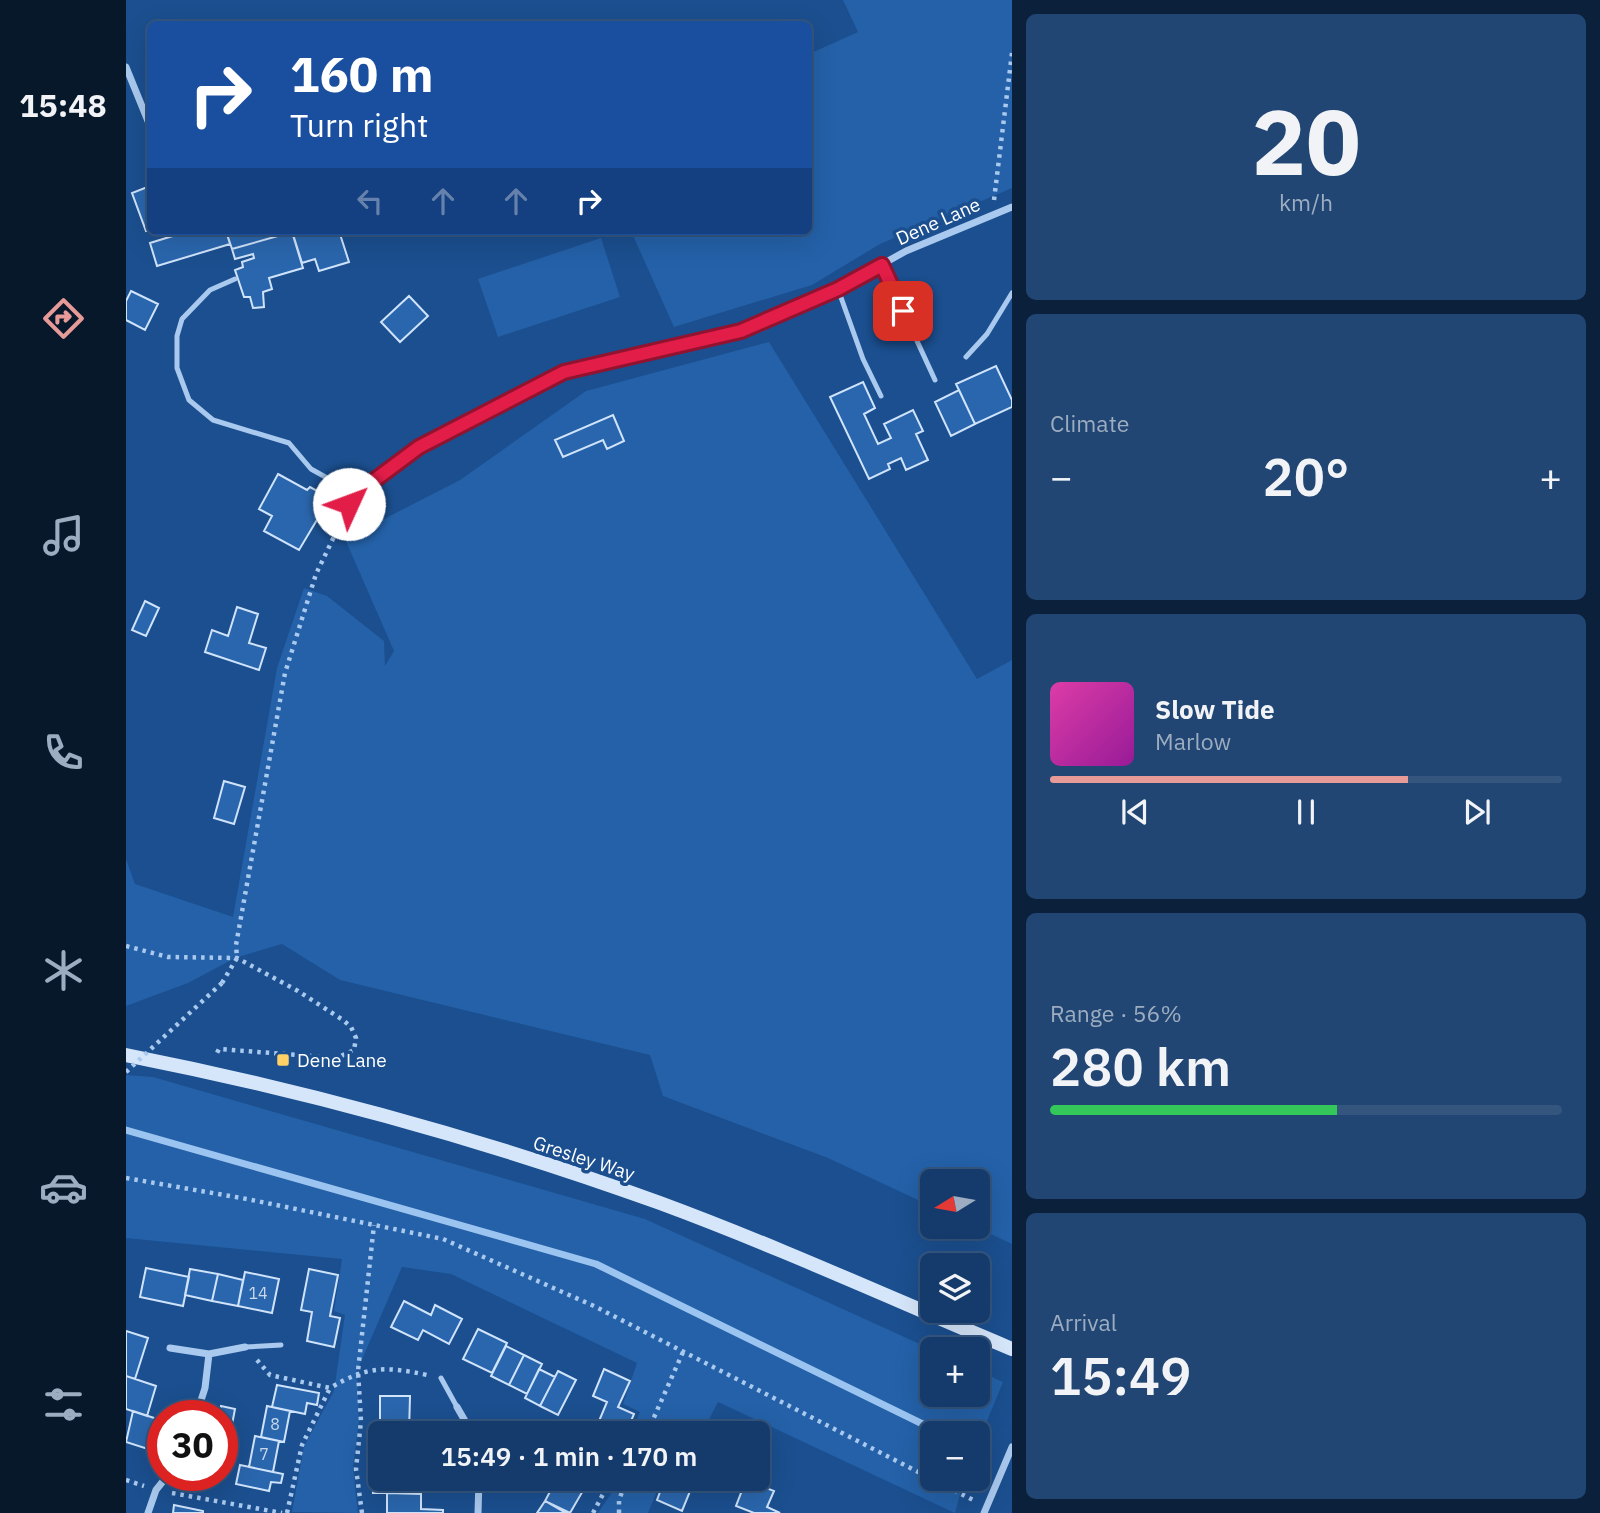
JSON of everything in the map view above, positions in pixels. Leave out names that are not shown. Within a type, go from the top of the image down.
[{"type":"street","points":[[126,66],[147,118]]},
{"type":"street","name":"Dene Lane","points":[[349,504],[356,494],[419,447],[564,372],[741,331],[838,289],[882,265],[1012,207]]},
{"type":"street","name":"Gresley Way","points":[[126,1055],[207,1072],[450,1133],[661,1204],[1012,1349]]},
{"type":"street","points":[[170,1348],[209,1353],[245,1347]]},
{"type":"street","points":[[201,1400],[209,1353]]},
{"type":"street","points":[[457,1407],[465,1421]]},
{"type":"street","points":[[986,1510],[1012,1447]]},
{"type":"street","points":[[148,1513],[156,1491]]},
{"type":"street","points":[[478,1513],[479,1491]]},
{"type":"lane","points":[[882,265],[935,380]]},
{"type":"lane","points":[[235,279],[210,290],[182,319],[177,337],[177,368],[189,400],[213,420],[289,443],[311,469],[356,494]]},
{"type":"lane","points":[[838,289],[863,359],[881,396]]},
{"type":"lane","points":[[966,357],[987,334],[1012,293]]},
{"type":"lane","points":[[245,1347],[281,1345]]},
{"type":"lane","points":[[441,1378],[457,1407]]},
{"type":"path","points":[[992,215],[1012,53]]},
{"type":"path","points":[[126,1072],[222,983],[237,958],[236,945],[285,673],[316,574],[349,504]]},
{"type":"path","points":[[126,946],[168,957],[237,958],[298,991],[343,1020],[351,1027],[356,1044],[351,1053],[337,1058],[219,1049],[207,1072]]},
{"type":"path","points":[[126,1178],[443,1239],[594,1306],[986,1510]]},
{"type":"path","points":[[362,1513],[356,1469],[361,1421],[358,1371],[374,1225]]},
{"type":"path","points":[[245,1347],[270,1375],[330,1388]]},
{"type":"path","points":[[652,1421],[683,1352]]},
{"type":"path","points":[[162,1491],[284,1513],[302,1445],[330,1388],[358,1371],[393,1367],[441,1378]]},
{"type":"path","points":[[126,1480],[147,1487]]},
{"type":"path","points":[[593,1513],[605,1491]]},
{"type":"path","points":[[618,1513],[622,1491]]},
{"type":"shaded area","points":[[843,0],[1012,0],[1012,188],[880,244],[812,285],[674,327],[633,235],[812,235],[812,53],[858,32]]},
{"type":"shaded area","points":[[601,238],[620,297],[498,337],[478,279]]},
{"type":"shaded area","points":[[769,342],[977,679],[1012,660],[1012,1244],[990,1234],[990,1169],[920,1169],[920,1201],[828,1158],[663,1096],[650,1055],[340,980],[282,944],[235,958],[188,983],[126,1006],[126,859],[135,884],[233,917],[277,668],[304,588],[327,596],[384,641],[385,666],[394,651],[345,539],[460,480],[586,391]]},
{"type":"shaded area","points":[[126,1075],[153,1077],[645,1219],[920,1344],[920,1407],[990,1407],[990,1376],[1003,1382],[987,1421],[920,1421],[920,1491],[961,1491],[955,1513],[770,1426],[770,1421],[759,1421],[718,1402],[708,1421],[636,1421],[640,1412],[623,1404],[637,1363],[451,1274],[402,1267],[357,1371],[359,1420],[353,1467],[358,1513],[292,1512],[304,1446],[334,1391],[345,1315],[334,1311],[342,1259],[126,1238]]},
{"type":"shaded area","points":[[613,1491],[657,1491],[648,1513],[598,1513]]},
{"type":"building","points":[[147,187],[147,231],[146,231],[132,193]]},
{"type":"building","points":[[176,235],[227,235],[230,244],[157,266],[150,243]]},
{"type":"building","points":[[227,235],[281,235],[232,249]]},
{"type":"building","points":[[281,235],[293,235],[303,268],[269,278],[272,289],[263,292],[264,307],[253,308],[250,297],[244,297],[235,270],[243,267],[242,262],[254,258],[253,254],[235,259],[232,249]]},
{"type":"building","points":[[293,235],[340,235],[349,262],[319,271],[315,259],[302,263]]},
{"type":"building","points":[[131,291],[158,304],[145,330],[126,320],[126,301]]},
{"type":"building","points":[[409,296],[428,316],[400,342],[381,322]]},
{"type":"building","points":[[996,366],[1012,400],[1012,407],[975,424],[956,384]]},
{"type":"building","points":[[863,382],[875,408],[864,414],[878,444],[891,438],[884,424],[913,410],[923,431],[916,434],[928,460],[906,470],[901,458],[888,464],[890,469],[869,479],[830,397]]},
{"type":"building","points":[[959,390],[975,424],[951,436],[935,402]]},
{"type":"building","points":[[613,415],[624,441],[607,449],[603,440],[563,457],[555,440]]},
{"type":"building","points":[[278,474],[307,490],[310,487],[330,498],[299,550],[264,531],[272,516],[259,509]]},
{"type":"building","points":[[145,601],[159,608],[146,636],[132,630]]},
{"type":"building","points":[[237,607],[258,614],[249,643],[266,648],[259,670],[205,652],[212,630],[228,636]]},
{"type":"building","points":[[224,781],[245,787],[234,824],[214,818]]},
{"type":"building","points":[[146,1268],[189,1277],[183,1306],[140,1297]]},
{"type":"building","points":[[190,1269],[218,1274],[212,1301],[185,1295]]},
{"type":"building","points":[[309,1269],[338,1275],[330,1316],[340,1318],[334,1347],[307,1341],[312,1312],[301,1310]]},
{"type":"building","points":[[245,1272],[279,1279],[272,1313],[238,1306]]},
{"type":"building","points":[[218,1274],[243,1280],[238,1306],[212,1301]]},
{"type":"building","points":[[404,1301],[431,1315],[435,1305],[462,1319],[449,1344],[423,1330],[418,1340],[391,1327]]},
{"type":"building","points":[[478,1329],[507,1343],[492,1373],[463,1359]]},
{"type":"building","points":[[126,1331],[148,1338],[135,1379],[126,1376]]},
{"type":"building","points":[[506,1346],[524,1355],[509,1385],[491,1376]]},
{"type":"building","points":[[524,1355],[542,1364],[527,1394],[509,1385]]},
{"type":"building","points":[[539,1369],[555,1377],[540,1406],[525,1398]]},
{"type":"building","points":[[604,1369],[630,1381],[618,1407],[634,1414],[631,1421],[599,1421],[607,1402],[593,1396]]},
{"type":"building","points":[[558,1371],[576,1380],[558,1415],[540,1406]]},
{"type":"building","points":[[126,1376],[156,1386],[152,1400],[147,1400],[147,1416],[126,1409]]},
{"type":"building","points":[[277,1385],[319,1393],[317,1405],[307,1403],[305,1414],[272,1407]]},
{"type":"building","points":[[380,1396],[410,1396],[409,1421],[380,1421]]},
{"type":"building","points":[[267,1406],[290,1411],[284,1442],[261,1437]]},
{"type":"building","points":[[133,1411],[147,1416],[147,1449],[126,1442]]},
{"type":"building","points":[[255,1436],[279,1441],[273,1472],[249,1467]]},
{"type":"building","points":[[240,1465],[283,1474],[281,1483],[271,1482],[269,1491],[238,1484]]},
{"type":"building","points":[[770,1489],[774,1491],[767,1507],[780,1513],[754,1513],[736,1506],[742,1491]]},
{"type":"building","points":[[373,1491],[400,1491],[400,1493]]},
{"type":"building","points":[[550,1491],[583,1491],[570,1513],[545,1501]]},
{"type":"building","points":[[660,1491],[690,1491],[682,1511],[657,1500]]},
{"type":"building","points":[[387,1493],[421,1494],[421,1509],[443,1510],[443,1513],[387,1513]]},
{"type":"building","points":[[545,1501],[566,1513],[537,1513]]},
{"type":"building","points":[[174,1505],[203,1511],[203,1513],[173,1513]]},
{"type":"waterway","points":[[126,1130],[596,1264],[920,1423]]},
{"type":"place","name":"Dene Lane","points":[[283,1060]]},
{"type":"route","points":[[349,504],[356,494],[419,447],[564,372],[741,331],[838,289],[882,265],[903,311]]}]
